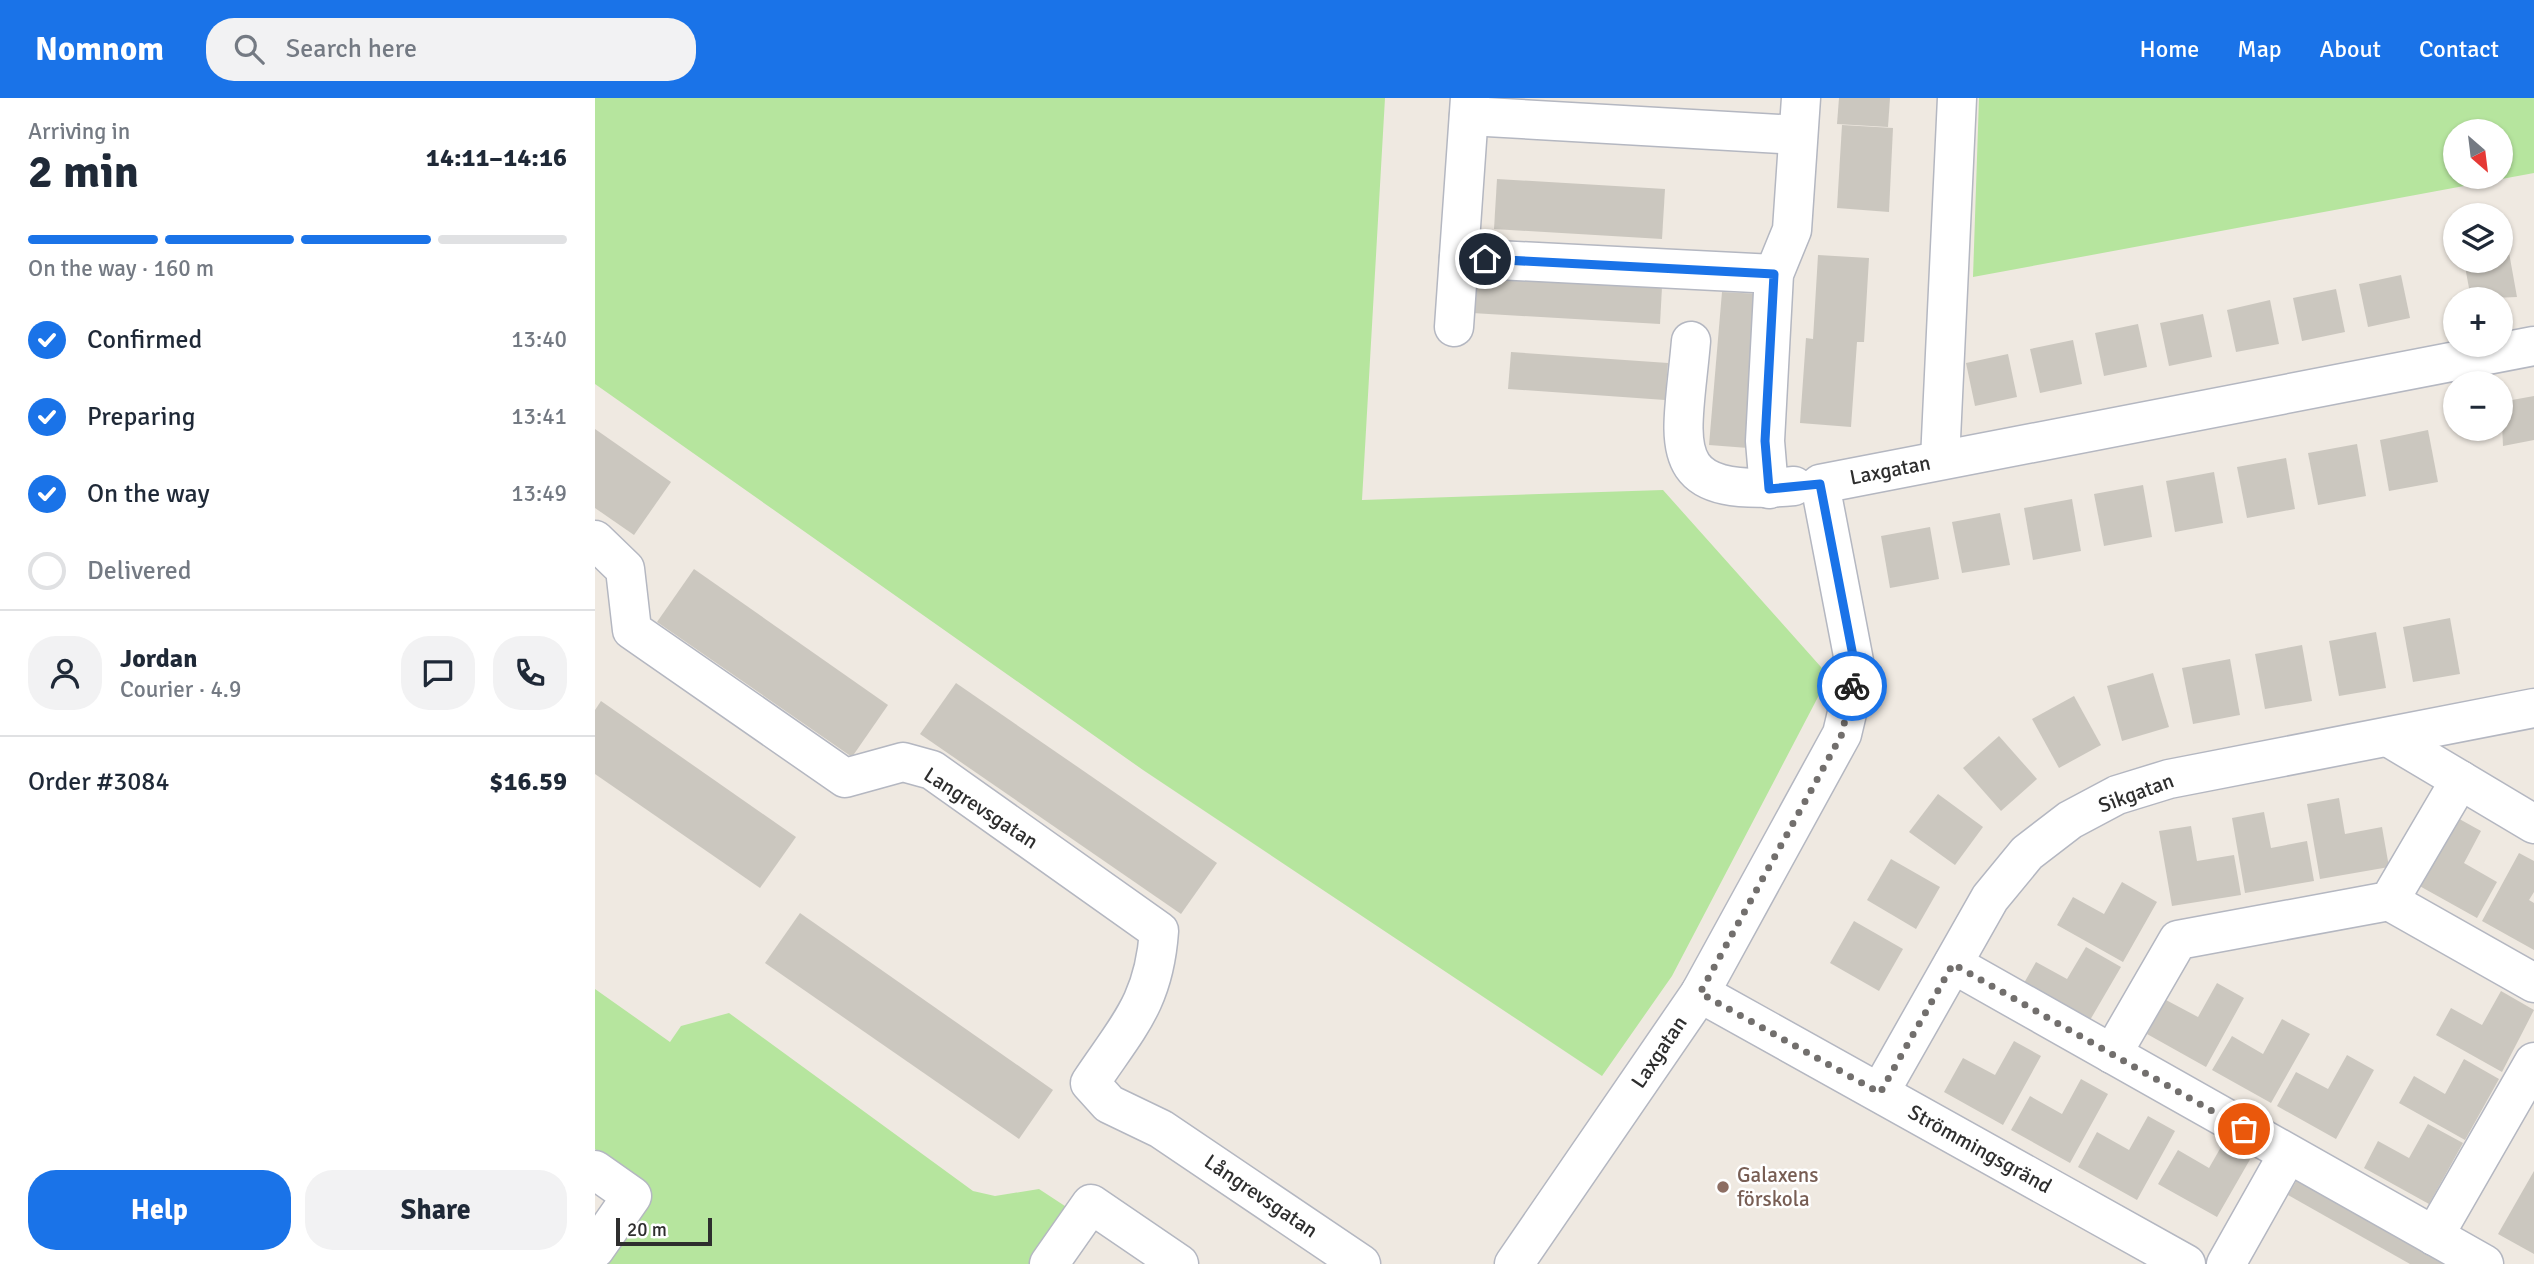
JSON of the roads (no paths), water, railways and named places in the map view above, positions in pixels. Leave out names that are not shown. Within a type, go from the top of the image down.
[{"type":"street","points":[[1769,489],[1765,441],[1774,274],[1792,230],[1801,98]]},
{"type":"street","points":[[1940,460],[1957,98]]},
{"type":"street","points":[[1454,327],[1470,107],[1798,135]]},
{"type":"street","points":[[1459,258],[1774,274]]},
{"type":"street","points":[[1692,341],[1683,438],[1690,466],[1700,475],[1722,486],[1769,489],[1820,484]]},
{"type":"street","name":"Laxgatan","points":[[1514,1264],[1700,993],[1842,734],[1851,696],[1854,661],[1820,484],[2534,346]]},
{"type":"street","name":"Langrevsgatan","points":[[595,540],[625,569],[632,630],[845,778],[903,762],[932,771],[1160,931],[1157,967],[1146,999],[1090,1083],[1109,1104],[1161,1129]]},
{"type":"street","name":"Sikgatan","points":[[1880,1093],[1990,898],[2027,853],[2082,814],[2117,795],[2169,779],[2534,708]]},
{"type":"street","points":[[2388,737],[2534,824]]},
{"type":"street","points":[[2389,901],[2460,780]]},
{"type":"street","points":[[2112,1054],[2178,940],[2389,901],[2534,984]]},
{"type":"street","points":[[1953,964],[2484,1264]]},
{"type":"street","name":"Strömmingsgränd","points":[[1700,993],[2186,1264]]},
{"type":"street","points":[[2434,1236],[2534,1062]]},
{"type":"street","name":"Långrevsgatan","points":[[1161,1129],[1361,1264]]},
{"type":"street","points":[[2226,1264],[2288,1154]]},
{"type":"street","points":[[595,1170],[632,1196],[595,1249]]},
{"type":"street","points":[[1049,1264],[1091,1204],[1179,1264]]},
{"type":"place","name":"Galaxens förskola","points":[[1723,1187]]}]
